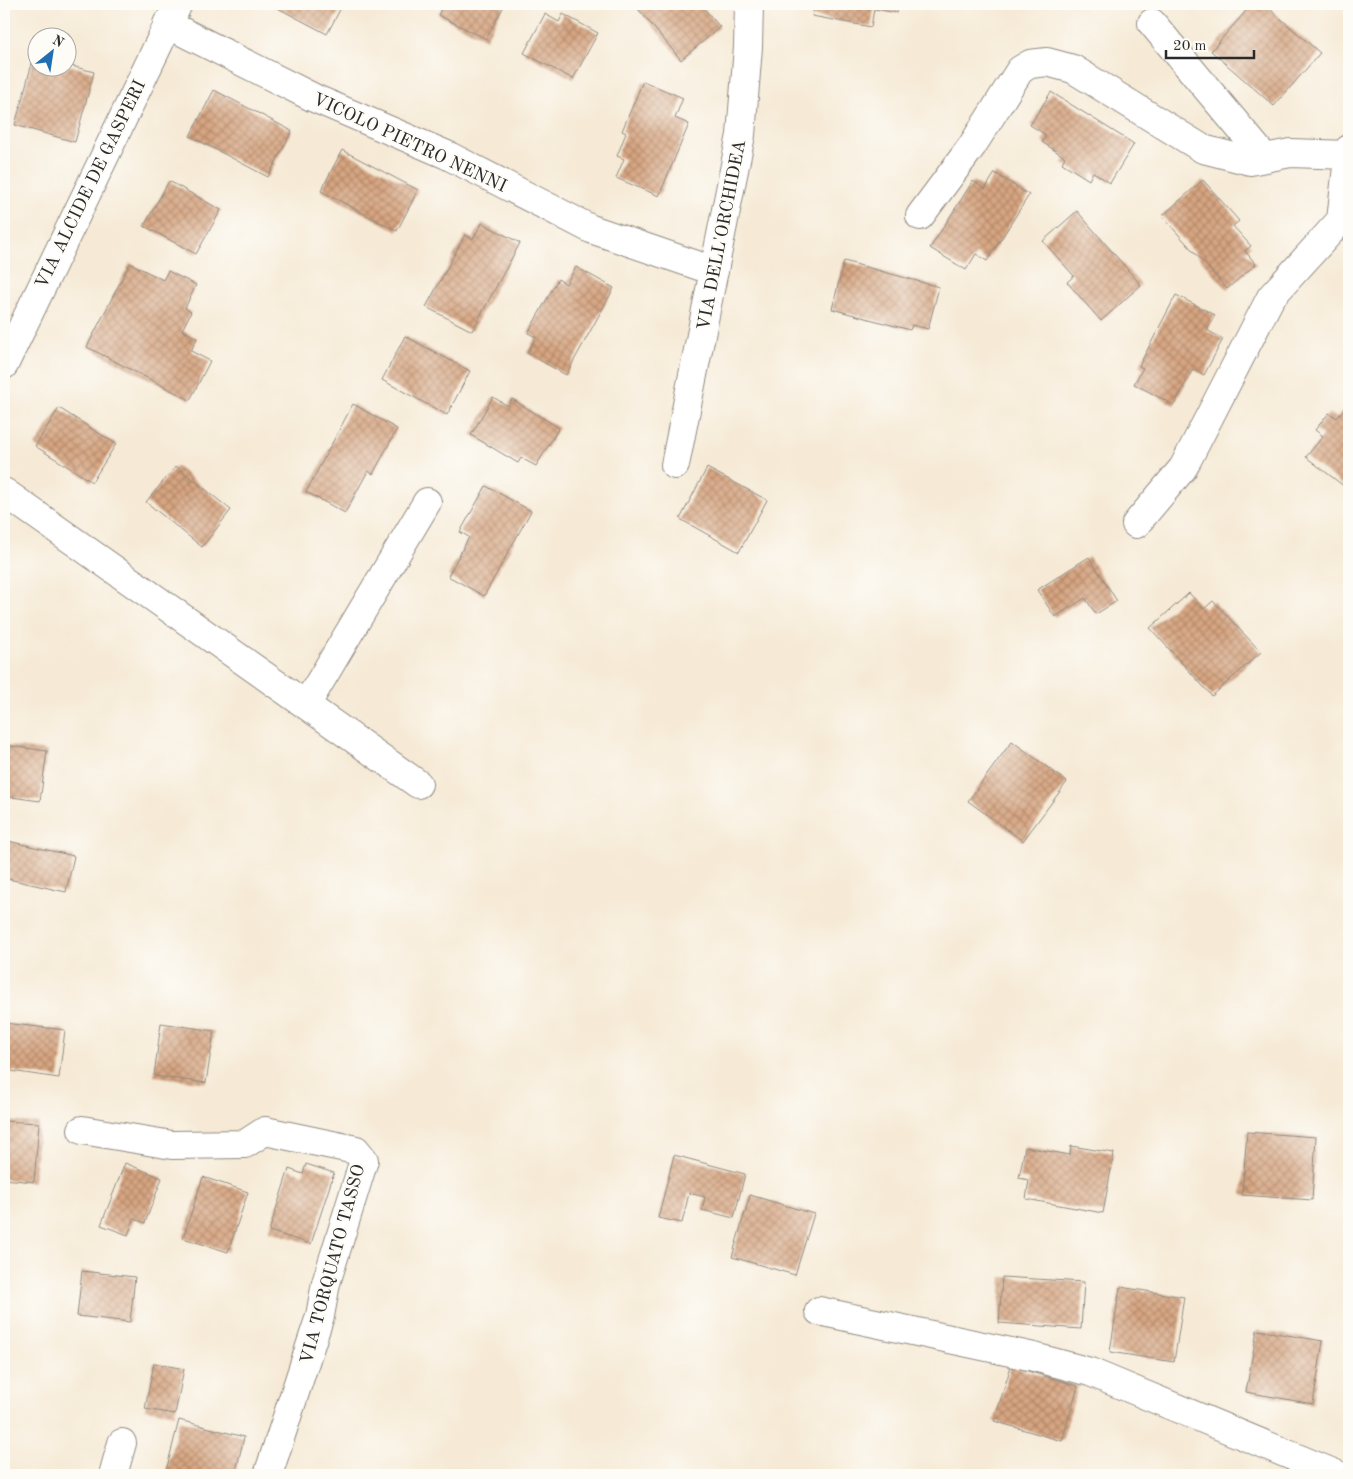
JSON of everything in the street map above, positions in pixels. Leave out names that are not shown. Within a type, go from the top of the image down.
[{"type":"street","name":"VIA DELL'ORCHIDEA","points":[[676,465],[741,135],[748,47],[749,4]]},
{"type":"street","name":"VICOLO PIETRO NENNI","points":[[172,14],[314,98],[447,155],[591,229],[714,271]]},
{"type":"street","name":"VIA ALCIDE DE GASPERI","points":[[4,364],[172,14]]},
{"type":"street","points":[[1152,23],[1265,158]]},
{"type":"street","points":[[920,216],[972,146],[1020,70],[1030,64],[1047,62],[1073,69],[1204,149],[1250,161],[1290,153],[1349,155]]},
{"type":"street","points":[[1136,524],[1183,468],[1272,298],[1345,223],[1349,149]]},
{"type":"street","points":[[4,492],[418,784]]},
{"type":"street","points":[[306,705],[427,502]]},
{"type":"street","name":"VIA TORQUATO TASSO","points":[[82,1130],[172,1145],[245,1144],[265,1131],[356,1150],[364,1160],[326,1283],[320,1316],[268,1475]]},
{"type":"street","points":[[819,1311],[1034,1357],[1090,1372],[1338,1475]]},
{"type":"street","points":[[113,1475],[122,1443]]},
{"type":"building","points":[[276,4],[343,4],[327,34],[274,6]]},
{"type":"building","points":[[444,4],[505,4],[486,39],[438,15]]},
{"type":"building","points":[[634,4],[700,4],[720,27],[681,60]]},
{"type":"building","points":[[815,4],[898,4],[897,13],[874,9],[871,27],[812,16]]},
{"type":"building","points":[[1188,4],[1201,4],[1195,10]]},
{"type":"building","points":[[1252,4],[1264,4],[1320,53],[1274,106],[1211,51]]},
{"type":"building","points":[[545,14],[559,22],[563,14],[598,33],[573,79],[524,53]]},
{"type":"building","points":[[78,68],[94,72],[75,142],[15,125],[28,78],[78,78]]},
{"type":"building","points":[[643,81],[683,98],[675,118],[689,124],[659,196],[616,178],[624,159],[617,156],[626,133],[622,131]]},
{"type":"building","points":[[214,90],[292,131],[268,177],[190,136]]},
{"type":"building","points":[[1051,92],[1134,144],[1110,183],[1093,172],[1089,180],[1062,163],[1065,157],[1042,142],[1046,135],[1030,125]]},
{"type":"building","points":[[342,150],[418,190],[397,231],[321,191]]},
{"type":"building","points":[[995,173],[1029,195],[987,261],[976,254],[966,270],[930,248],[973,181],[985,189]]},
{"type":"building","points":[[1203,180],[1239,221],[1233,226],[1251,246],[1245,251],[1256,264],[1227,289],[1162,216]]},
{"type":"building","points":[[169,181],[221,210],[196,254],[144,226]]},
{"type":"building","points":[[1077,211],[1141,285],[1101,321],[1067,282],[1074,276],[1043,241]]},
{"type":"building","points":[[482,223],[520,243],[472,331],[426,307],[465,235],[473,239]]},
{"type":"building","points":[[844,261],[939,287],[928,329],[912,325],[910,330],[832,309]]},
{"type":"building","points":[[130,263],[163,280],[168,271],[196,285],[185,308],[191,312],[182,330],[197,338],[191,351],[210,361],[190,400],[87,347]]},
{"type":"building","points":[[576,267],[614,288],[566,375],[527,353],[536,337],[528,333],[558,279],[566,284]]},
{"type":"building","points":[[1176,295],[1215,315],[1207,330],[1223,339],[1204,375],[1193,369],[1174,405],[1134,384],[1143,368],[1139,366]]},
{"type":"building","points":[[405,336],[470,371],[447,415],[382,380]]},
{"type":"building","points":[[493,397],[508,406],[512,399],[559,428],[536,466],[521,458],[518,463],[471,435]]},
{"type":"building","points":[[1349,402],[1349,490],[1306,457],[1323,436],[1315,430],[1329,413],[1337,418]]},
{"type":"building","points":[[353,404],[397,429],[373,474],[368,471],[345,513],[306,492]]},
{"type":"building","points":[[59,408],[116,444],[92,482],[35,446]]},
{"type":"building","points":[[176,466],[231,510],[202,547],[146,502]]},
{"type":"building","points":[[707,468],[767,500],[739,552],[680,519]]},
{"type":"building","points":[[486,486],[531,511],[484,596],[448,576],[469,537],[460,532]]},
{"type":"building","points":[[1089,557],[1117,601],[1096,614],[1085,598],[1055,617],[1037,590]]},
{"type":"building","points":[[1189,593],[1204,609],[1213,601],[1261,652],[1212,696],[1150,628]]},
{"type":"building","points":[[1012,741],[1067,782],[1023,841],[968,801]]},
{"type":"building","points":[[4,745],[47,751],[40,801],[4,796]]},
{"type":"building","points":[[8,841],[74,856],[66,892],[4,878],[4,858]]},
{"type":"building","points":[[4,1023],[65,1030],[59,1078],[4,1070]]},
{"type":"building","points":[[161,1023],[214,1031],[206,1083],[154,1076]]},
{"type":"building","points":[[4,1121],[39,1123],[34,1182],[4,1179]]},
{"type":"building","points":[[1247,1132],[1316,1137],[1312,1200],[1242,1195]]},
{"type":"building","points":[[1071,1146],[1114,1153],[1103,1213],[1026,1199],[1029,1180],[1019,1178],[1025,1147],[1070,1155]]},
{"type":"building","points":[[674,1155],[745,1174],[734,1218],[702,1210],[705,1197],[689,1193],[682,1223],[658,1218]]},
{"type":"building","points":[[125,1163],[162,1178],[145,1223],[134,1219],[128,1235],[101,1225]]},
{"type":"building","points":[[306,1164],[334,1173],[311,1244],[269,1231],[289,1169],[303,1174]]},
{"type":"building","points":[[203,1177],[248,1192],[228,1252],[183,1238]]},
{"type":"building","points":[[750,1195],[814,1214],[795,1275],[732,1257]]},
{"type":"building","points":[[82,1271],[135,1277],[130,1322],[77,1316]]},
{"type":"building","points":[[1002,1277],[1084,1282],[1081,1329],[999,1323]]},
{"type":"building","points":[[1120,1287],[1184,1297],[1174,1362],[1110,1352]]},
{"type":"building","points":[[1257,1330],[1323,1341],[1313,1404],[1246,1392]]},
{"type":"building","points":[[154,1363],[184,1369],[175,1414],[145,1409]]},
{"type":"building","points":[[1011,1366],[1078,1386],[1062,1441],[994,1421]]},
{"type":"building","points":[[179,1420],[244,1437],[235,1475],[165,1475]]}]
